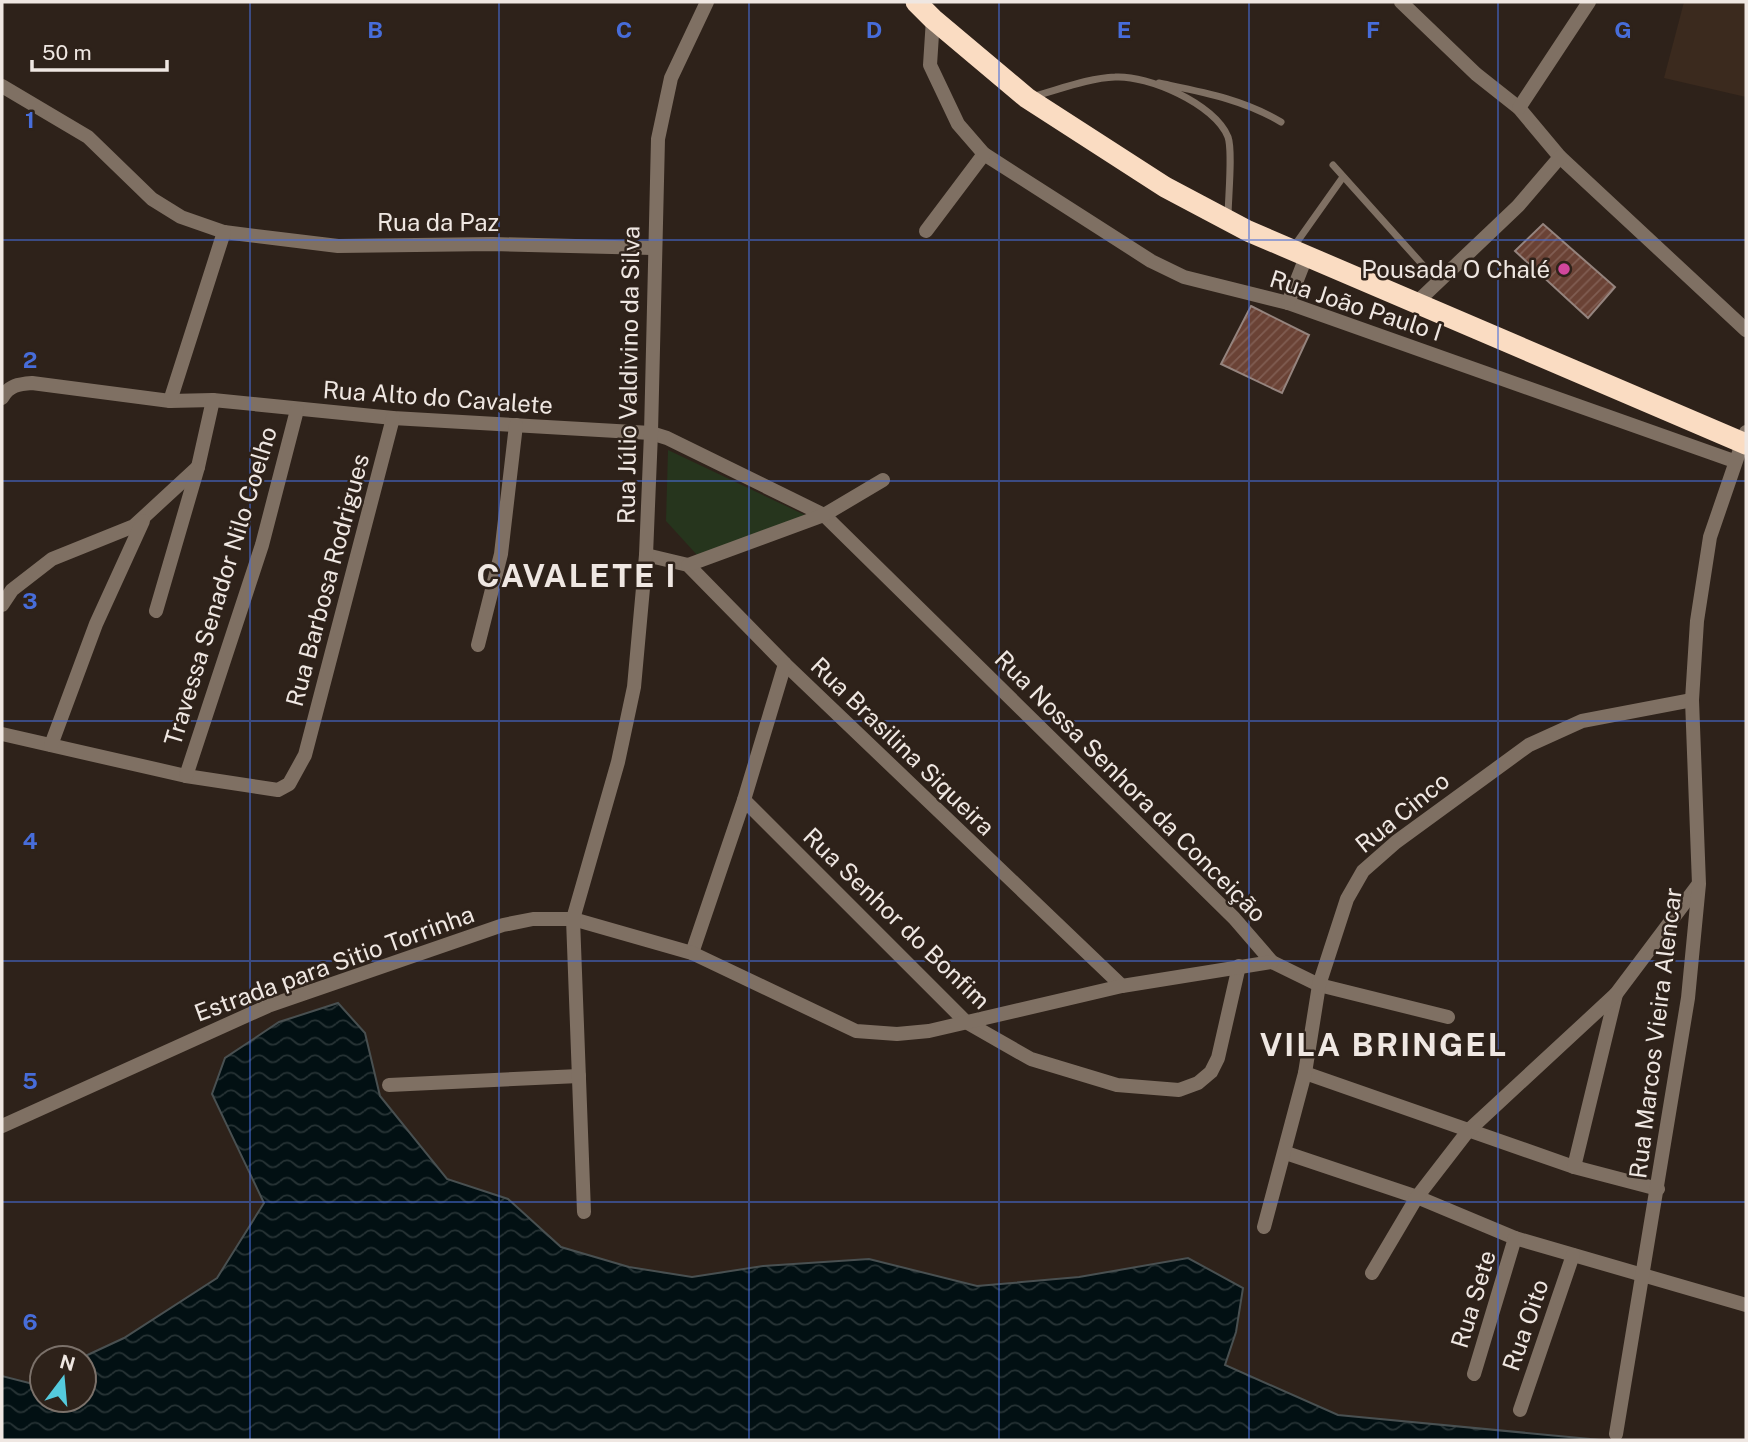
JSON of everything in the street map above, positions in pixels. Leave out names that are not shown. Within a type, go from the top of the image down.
[{"type":"highway","points":[[916,2],[1027,97],[1165,187],[1227,220],[1299,253],[1742,444]]},
{"type":"street","name":"Rua Júlio Valdivino da Silva","points":[[584,1212],[573,919],[618,762],[634,687],[646,555],[651,433],[653,248],[661,127],[671,78],[707,2]]},
{"type":"street","points":[[1402,2],[1476,74],[1518,108],[1560,157],[1746,330]]},
{"type":"street","points":[[1518,108],[1589,2]]},
{"type":"street","name":"Rua João Paulo I","points":[[933,19],[930,65],[958,124],[984,154],[1151,261],[1184,277],[1288,303],[1742,444]]},
{"type":"street","name":"Rua da Paz","points":[[2,86],[88,137],[152,199],[181,217],[223,232],[338,246],[492,244],[653,248]]},
{"type":"street","points":[[926,231],[984,154]]},
{"type":"street","points":[[1415,304],[1518,206],[1560,157]]},
{"type":"street","points":[[170,401],[223,232]]},
{"type":"street","points":[[1288,303],[1299,253]]},
{"type":"street","name":"Rua Alto do Cavalete","points":[[2,398],[6,390],[16,385],[32,383],[170,401],[213,400],[393,418],[651,433],[743,472],[824,515]]},
{"type":"street","points":[[156,611],[198,467],[213,400]]},
{"type":"street","name":"Travessa Senador Nilo Coelho","points":[[186,776],[262,545],[298,410]]},
{"type":"street","name":"Rua Barbosa Rodrigues","points":[[186,776],[278,790],[289,784],[305,755],[393,418]]},
{"type":"street","points":[[478,645],[501,554],[516,425]]},
{"type":"street","name":"Rua Marcos Vieira Alencar","points":[[1616,1434],[1688,998],[1699,884],[1692,701],[1697,621],[1710,537],[1742,444]]},
{"type":"street","points":[[2,605],[12,590],[52,559],[121,533],[143,520],[198,467]]},
{"type":"street","points":[[646,555],[688,565],[824,515],[883,480]]},
{"type":"street","name":"Rua Nossa Senhora da Conceição","points":[[824,515],[1234,918],[1272,961],[1319,985],[1448,1017]]},
{"type":"street","points":[[51,745],[96,624],[143,520]]},
{"type":"street","name":"Rua Brasilina Siqueira","points":[[688,565],[785,664],[1122,986]]},
{"type":"street","points":[[692,953],[744,800],[785,664]]},
{"type":"street","name":"Rua Cinco","points":[[1264,1227],[1286,1153],[1305,1073],[1319,985],[1347,900],[1363,871],[1396,842],[1529,745],[1582,721],[1692,701]]},
{"type":"street","points":[[2,734],[186,776]]},
{"type":"street","name":"Rua Senhor do Bonfim","points":[[744,800],[967,1022],[1031,1059],[1117,1085],[1179,1090],[1198,1083],[1210,1072],[1218,1058],[1239,966]]},
{"type":"street","points":[[1372,1273],[1417,1197],[1468,1130],[1616,994],[1699,884]]},
{"type":"street","name":"Estrada para Sitio Torrinha","points":[[2,1126],[268,1006],[503,925],[533,919],[573,919],[692,953],[856,1031],[897,1034],[929,1031],[1122,986],[1272,961]]},
{"type":"street","points":[[1574,1167],[1616,994]]},
{"type":"street","points":[[1305,1073],[1574,1167],[1658,1189]]},
{"type":"street","points":[[389,1085],[579,1076]]},
{"type":"street","points":[[1286,1153],[1417,1197],[1515,1238],[1746,1305]]},
{"type":"street","name":"Rua Sete","points":[[1474,1374],[1515,1238]]},
{"type":"street","name":"Rua Oito","points":[[1520,1410],[1573,1255]]},
{"type":"lane","points":[[1027,97],[1114,77],[1145,80],[1223,96],[1262,110],[1281,122]]},
{"type":"lane","points":[[1145,80],[1182,96],[1215,117],[1228,138],[1227,220]]},
{"type":"lane","points":[[1333,166],[1438,282]]},
{"type":"lane","points":[[1299,253],[1343,177]]},
{"type":"shaded area","points":[[1684,2],[1746,2],[1746,97],[1664,78]]},
{"type":"green space","points":[[668,450],[807,516],[697,555],[666,521]]},
{"type":"water","points":[[338,1003],[365,1033],[380,1096],[447,1179],[508,1199],[561,1247],[629,1267],[692,1277],[763,1266],[869,1259],[977,1286],[1079,1277],[1188,1258],[1243,1288],[1236,1332],[1225,1365],[1338,1415],[1601,1440],[2,1440],[2,1376],[28,1383],[28,1414],[98,1414],[98,1350],[124,1338],[217,1278],[264,1203],[212,1094],[225,1058],[279,1022]]},
{"type":"building","name":"Pousada O Chalé","points":[[1543,224],[1615,287],[1588,318],[1515,251]]},
{"type":"building","points":[[1251,306],[1309,335],[1282,393],[1221,364]]},
{"type":"place","name":"Pousada O Chalé","points":[[1564,269]]},
{"type":"district","name":"CAVALETE I","points":[[577,575]]},
{"type":"district","name":"VILA BRINGEL","points":[[1384,1044]]}]
